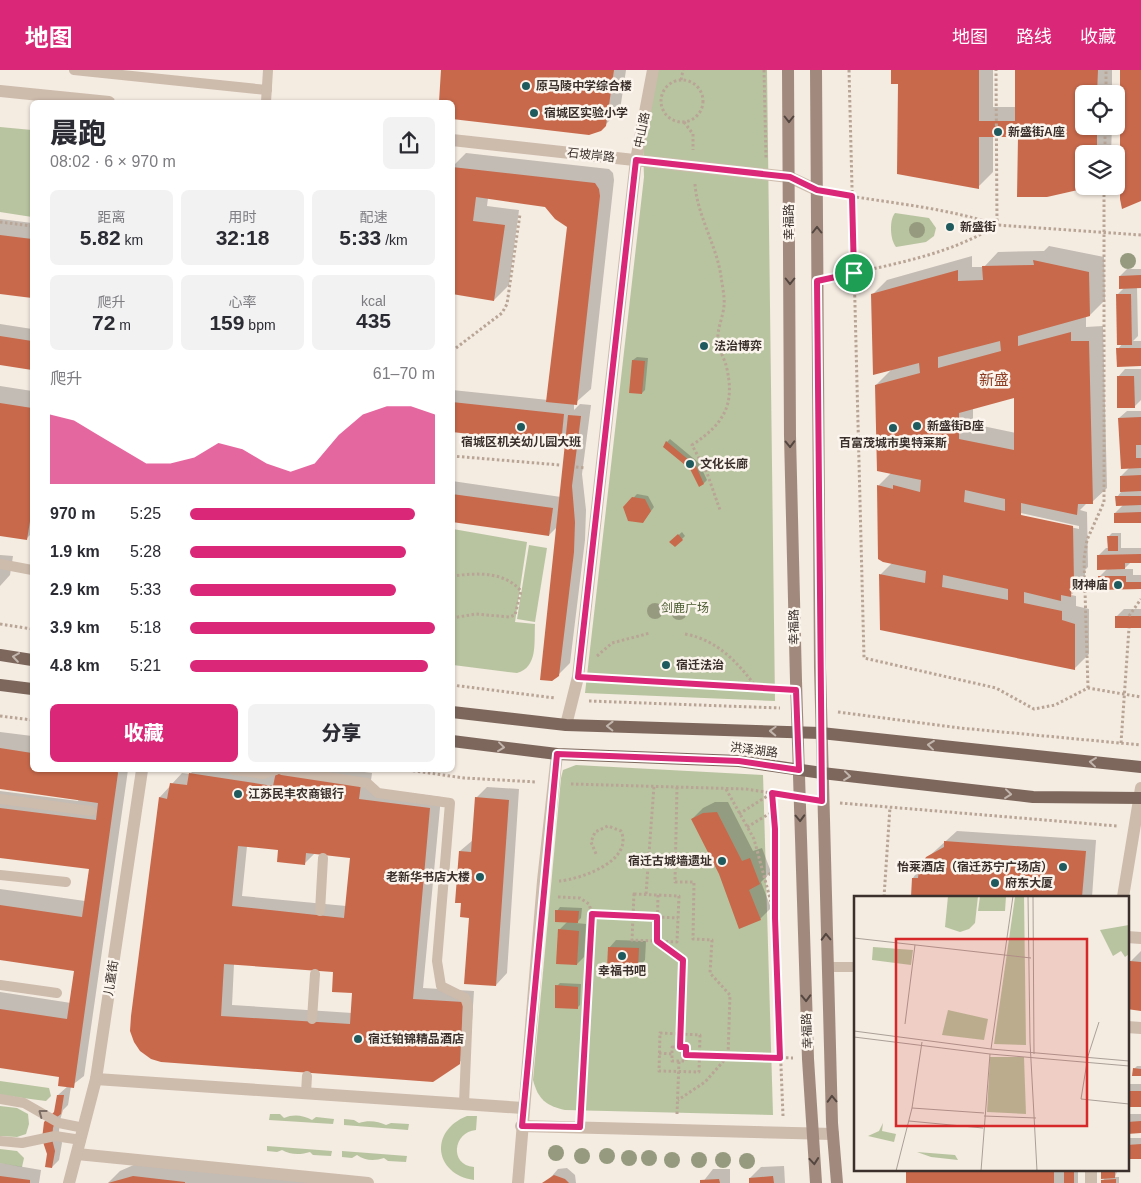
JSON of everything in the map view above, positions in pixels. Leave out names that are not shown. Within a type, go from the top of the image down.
[{"type":"main road","name":"幸福路","points":[[788,70],[790,436],[797,732],[808,1059],[816,1183]]},
{"type":"main road","name":"幸福路","points":[[816,70],[822,801],[833,1134],[837,1183]]},
{"type":"main road","points":[[0,655],[30,660]]},
{"type":"main road","points":[[0,685],[30,689]]},
{"type":"main road","name":"洪泽湖路","points":[[455,712],[566,725],[821,733],[1141,767]]},
{"type":"main road","name":"洪泽湖路","points":[[455,741],[557,754],[739,761],[822,773],[1033,797],[1140,794]]},
{"type":"street","name":"中山路","points":[[566,725],[578,677],[636,160],[653,70]]},
{"type":"street","points":[[0,91],[89,100]]},
{"type":"street","name":"石坡岸路","points":[[455,140],[790,177],[817,190]]},
{"type":"street","points":[[518,1183],[543,881],[557,754]]},
{"type":"street","name":"儿童街","points":[[69,1183],[96,1079],[142,772]]},
{"type":"street","points":[[1123,896],[1140,794]]},
{"type":"street","points":[[1128,936],[1141,938]]},
{"type":"street","points":[[1128,1027],[1141,1028]]},
{"type":"street","points":[[96,1079],[523,1108]]},
{"type":"street","points":[[522,1126],[833,1134]]},
{"type":"street","points":[[77,1154],[368,1183]]},
{"type":"street","points":[[1091,1170],[1091,1183]]},
{"type":"lane","points":[[74,70],[267,90]]},
{"type":"lane","points":[[266,100],[268,70]]},
{"type":"lane","points":[[0,564],[30,570]]},
{"type":"lane","points":[[248,772],[262,774],[269,772]]},
{"type":"lane","points":[[306,772],[330,774],[366,783],[378,793],[450,803],[437,961],[441,986],[465,998],[468,1006],[464,1104]]},
{"type":"lane","points":[[0,799],[91,811]]},
{"type":"lane","points":[[320,911],[323,858]]},
{"type":"lane","points":[[0,875],[66,882]]},
{"type":"lane","points":[[827,967],[854,967]]},
{"type":"lane","points":[[312,1018],[315,974]]},
{"type":"lane","points":[[0,985],[57,994]]},
{"type":"lane","points":[[306,1093],[307,1076]]},
{"type":"lane","points":[[0,1099],[24,1103],[35,1108],[44,1116],[83,1134]]},
{"type":"lane","points":[[0,1140],[22,1143],[55,1136],[83,1134]]},
{"type":"path","points":[[681,80],[683,70]]},
{"type":"path","points":[[764,70],[766,174]]},
{"type":"path","points":[[849,70],[864,658],[996,688],[1034,709],[1055,705],[1088,688],[1141,697]]},
{"type":"path","points":[[996,70],[998,225]]},
{"type":"path","points":[[1106,70],[1106,85]]},
{"type":"path","points":[[681,80],[695,84],[702,96],[701,110],[691,120],[684,122],[671,119],[661,102],[662,95],[669,84],[681,80]]},
{"type":"path","points":[[684,122],[693,134],[693,166],[696,197],[710,234],[721,274],[724,306],[717,341],[730,378],[729,398],[725,415],[716,428],[692,445],[707,474],[720,510]]},
{"type":"path","points":[[817,190],[976,217],[998,225],[1141,235]]},
{"type":"path","points":[[1088,688],[1084,559],[1087,540],[1104,502],[1104,195]]},
{"type":"path","points":[[455,349],[502,313],[507,304],[520,214]]},
{"type":"path","points":[[0,222],[30,226]]},
{"type":"path","points":[[817,281],[906,261],[980,236],[998,225]]},
{"type":"path","points":[[455,456],[560,466]]},
{"type":"path","points":[[455,576],[483,574],[504,578],[513,582],[521,591],[515,615],[509,617],[465,614],[455,617]]},
{"type":"path","points":[[1129,616],[1141,599]]},
{"type":"path","points":[[0,624],[30,629]]},
{"type":"path","points":[[1121,743],[1129,628]]},
{"type":"path","points":[[578,677],[612,643],[650,633]]},
{"type":"path","points":[[685,634],[710,641],[730,656],[757,688]]},
{"type":"path","points":[[578,677],[796,690]]},
{"type":"path","points":[[0,716],[30,720]]},
{"type":"path","points":[[422,772],[464,778],[554,784],[725,789],[800,797]]},
{"type":"path","points":[[646,894],[654,786]]},
{"type":"path","points":[[677,787],[675,882],[694,882],[693,939],[712,940],[710,973],[730,994],[728,1056],[705,1082],[678,1100]]},
{"type":"path","points":[[725,789],[754,839],[775,918]]},
{"type":"path","points":[[772,793],[783,1132]]},
{"type":"path","points":[[739,814],[772,793]]},
{"type":"path","points":[[822,801],[1134,827]]},
{"type":"path","points":[[884,896],[890,807]]},
{"type":"path","points":[[747,827],[774,811]]},
{"type":"path","points":[[543,881],[568,880],[598,869],[609,862],[622,848],[623,836],[621,831],[608,826],[595,832],[591,842],[597,856]]},
{"type":"path","points":[[764,877],[775,871]]},
{"type":"path","points":[[634,894],[646,894],[679,896],[677,942],[632,940],[634,894]]},
{"type":"path","points":[[657,941],[658,895]]},
{"type":"path","points":[[542,896],[580,898],[589,904],[592,914],[580,1127]]},
{"type":"path","points":[[592,914],[678,918]]},
{"type":"path","points":[[657,941],[683,960],[680,1047]]},
{"type":"path","points":[[660,1034],[680,1034],[700,1035],[698,1072],[659,1071],[660,1034]]},
{"type":"path","points":[[672,1047],[686,1047],[686,1061],[672,1061],[672,1054],[672,1047]]},
{"type":"path","points":[[659,1053],[672,1054]]},
{"type":"path","points":[[686,1055],[808,1059]]},
{"type":"path","points":[[677,1130],[679,1061]]},
{"type":"green space","name":"剑鹿广场","points":[[658,70],[767,70],[775,701],[585,693],[644,177],[643,146]]},
{"type":"green space","points":[[0,127],[30,130],[30,217],[0,212]]},
{"type":"green space","points":[[895,213],[929,218],[936,228],[934,236],[926,242],[896,247],[892,240],[891,230]]},
{"type":"green space","points":[[455,529],[527,542],[515,622],[535,624],[534,653],[529,665],[517,673],[455,665]]},
{"type":"green space","points":[[529,545],[547,548],[535,622],[517,619]]},
{"type":"green space","points":[[576,765],[763,775],[773,1115],[565,1110],[548,1104],[537,1092],[533,1080],[561,778],[563,770]]},
{"type":"green space","points":[[0,1081],[49,1088],[51,1096],[46,1101],[0,1095]]},
{"type":"green space","points":[[0,1106],[17,1108],[28,1114],[29,1124],[26,1134],[17,1137],[0,1136]]},
{"type":"green space","points":[[270,1114],[280,1114],[284,1118],[298,1116],[312,1120],[316,1117],[334,1119],[333,1124],[269,1120]]},
{"type":"green space","points":[[467,1116],[477,1116],[476,1130],[462,1136],[457,1148],[461,1161],[466,1165],[474,1167],[474,1180],[461,1176],[451,1170],[444,1161],[441,1151],[446,1131]]},
{"type":"green space","points":[[344,1119],[354,1120],[359,1123],[369,1121],[386,1125],[391,1123],[409,1124],[408,1130],[344,1125]]},
{"type":"green space","points":[[267,1146],[332,1151],[331,1156],[313,1155],[310,1152],[296,1154],[282,1150],[277,1152],[267,1151]]},
{"type":"green space","points":[[0,1149],[17,1151],[24,1158],[22,1167],[0,1163]]},
{"type":"green space","points":[[342,1151],[407,1156],[406,1162],[388,1161],[384,1158],[370,1160],[357,1155],[352,1158],[342,1157]]},
{"type":"building","name":"原马陵中学综合楼","points":[[441,70],[614,70],[606,126],[601,131],[589,135],[455,119],[455,100],[439,100]]},
{"type":"building","name":"新盛街A座","points":[[891,70],[979,70],[979,121],[1015,121],[1015,70],[1098,70],[1097,85],[1075,85],[1075,135],[1097,135],[1097,145],[1075,145],[1075,191],[1047,197],[1017,197],[1018,137],[979,137],[979,189],[897,174],[898,84],[891,84]]},
{"type":"building","points":[[1120,70],[1141,70],[1141,201],[1122,209],[1120,195],[1125,195],[1125,145],[1120,145],[1120,135],[1125,135],[1125,85],[1120,85]]},
{"type":"building","points":[[455,167],[595,183],[599,189],[600,196],[577,405],[546,402],[567,227],[555,219],[545,207],[476,197],[473,221],[505,225],[494,301],[455,294]]},
{"type":"building","points":[[0,235],[30,239],[30,298],[0,294]]},
{"type":"building","points":[[1033,260],[1089,272],[1090,316],[1018,336],[1018,346],[1071,332],[1071,341],[1089,341],[1093,504],[1078,504],[1077,515],[1021,503],[1021,515],[1073,526],[1074,583],[1071,583],[1071,597],[1061,595],[1061,601],[1024,592],[1024,603],[1062,611],[1062,620],[1075,624],[1075,670],[880,630],[879,574],[925,583],[926,571],[883,562],[878,559],[877,485],[893,489],[893,485],[920,492],[921,480],[877,471],[875,385],[920,373],[919,363],[873,375],[871,294],[958,270],[958,281],[983,280],[982,266],[1034,265]],"holes":[[[1000,341],[1001,351],[938,368],[938,357]],[[1014,398],[1014,450],[959,439],[959,413]],[[965,490],[1005,499],[1005,511],[964,502]],[[943,575],[1008,589],[1008,600],[942,587]]]},
{"type":"building","points":[[1141,275],[1141,288],[1119,289],[1119,276]]},
{"type":"building","points":[[1116,294],[1131,294],[1132,345],[1117,345]]},
{"type":"building","points":[[0,336],[30,341],[30,370],[0,365]]},
{"type":"building","points":[[1116,348],[1141,348],[1141,366],[1117,367]]},
{"type":"building","points":[[632,360],[645,361],[642,394],[629,393]]},
{"type":"building","points":[[1117,376],[1134,376],[1135,408],[1117,408]]},
{"type":"building","points":[[455,402],[564,414],[561,444],[455,432]]},
{"type":"building","points":[[0,403],[30,408],[30,521],[27,540],[0,536]]},
{"type":"building","points":[[568,415],[581,416],[572,486],[575,522],[574,552],[559,676],[552,681],[540,680]]},
{"type":"building","points":[[1141,417],[1141,445],[1136,445],[1136,458],[1141,458],[1141,468],[1121,469],[1118,418]]},
{"type":"building","name":"文化长廊","points":[[666,441],[696,466],[704,484],[699,487],[690,469],[663,447]]},
{"type":"building","points":[[1141,475],[1141,491],[1120,492],[1120,476]]},
{"type":"building","points":[[455,494],[553,508],[549,536],[455,522]]},
{"type":"building","points":[[1115,496],[1141,496],[1141,505],[1116,506]]},
{"type":"building","points":[[632,497],[645,499],[651,511],[643,523],[628,521],[623,507]]},
{"type":"building","points":[[1141,512],[1141,523],[1114,523],[1114,513]]},
{"type":"building","points":[[678,534],[683,540],[675,547],[669,542]]},
{"type":"building","points":[[1107,536],[1118,536],[1118,551],[1108,551]]},
{"type":"building","points":[[1141,554],[1141,563],[1125,563],[1125,569],[1097,570],[1097,555]]},
{"type":"building","points":[[1098,576],[1126,576],[1126,582],[1141,582],[1141,589],[1098,590]]},
{"type":"building","points":[[1115,616],[1141,616],[1141,628],[1115,628]]},
{"type":"building","points":[[0,748],[30,753],[30,772],[118,773],[74,1088],[58,1086],[59,1077],[0,1068],[0,1009],[67,1019],[74,971],[0,960],[0,905],[82,917],[89,869],[0,858],[0,808],[96,820],[98,803],[0,789]]},
{"type":"building","points":[[276,772],[361,784],[359,799],[430,808],[413,999],[463,1002],[460,1064],[433,1082],[161,1062],[151,1059],[140,1051],[134,1042],[130,1031],[131,1016],[159,797],[167,799],[170,783],[187,785],[189,773],[273,786]],"holes":[[[238,846],[278,850],[277,862],[305,865],[306,853],[350,858],[344,918],[232,906]],[[224,964],[333,972],[332,992],[352,993],[350,1024],[221,1016]]]},
{"type":"building","name":"老新华书店大楼","points":[[475,797],[509,800],[496,986],[464,984],[469,918],[460,917],[461,903],[455,903],[459,851],[471,852]]},
{"type":"building","points":[[717,812],[742,861],[750,858],[760,884],[749,890],[761,920],[739,929],[719,874],[691,819],[703,813]]},
{"type":"building","points":[[944,841],[1086,851],[1082,896],[911,896],[912,878],[918,878],[919,870],[926,857],[944,847]]},
{"type":"building","points":[[555,910],[579,911],[578,923],[555,922]]},
{"type":"building","points":[[558,929],[579,931],[577,965],[556,964]]},
{"type":"building","points":[[608,947],[639,948],[638,969],[607,968]]},
{"type":"building","points":[[1130,961],[1141,962],[1141,1011],[1128,1009]]},
{"type":"building","points":[[555,985],[578,987],[578,1009],[555,1008]]},
{"type":"building","points":[[1133,1068],[1141,1069],[1141,1076],[1132,1076]]},
{"type":"building","points":[[1128,1091],[1141,1091],[1141,1107],[1128,1107]]},
{"type":"building","points":[[57,1095],[64,1095],[61,1114],[56,1118],[53,1128],[52,1139],[55,1151],[52,1168],[45,1167],[47,1154],[42,1139],[44,1122],[54,1112]]},
{"type":"building","points":[[1141,1121],[1141,1133],[1128,1134],[1128,1122]]},
{"type":"building","points":[[1141,1144],[1141,1159],[1128,1159],[1128,1145]]},
{"type":"building","points":[[906,1170],[1054,1170],[1054,1183],[906,1183]]},
{"type":"building","points":[[1064,1170],[1074,1170],[1074,1183],[1064,1183]]},
{"type":"building","points":[[1101,1170],[1115,1170],[1115,1178],[1101,1179]]},
{"type":"building","points":[[554,1175],[565,1179],[569,1183],[542,1183]]},
{"type":"building","points":[[0,1176],[30,1180],[30,1183],[0,1183]]},
{"type":"building","points":[[133,1176],[185,1182],[185,1183],[108,1183]]},
{"type":"building","points":[[773,1176],[774,1183],[749,1183],[749,1178]]},
{"type":"building","points":[[719,1179],[720,1183],[700,1183],[700,1180]]},
{"type":"building","points":[[1116,1179],[1116,1183],[1101,1183],[1101,1180]]},
{"type":"place","name":"原马陵中学综合楼","points":[[526,86]]},
{"type":"place","name":"宿城区实验小学","points":[[534,113]]},
{"type":"place","name":"新盛街A座","points":[[998,132]]},
{"type":"place","name":"新盛街","points":[[950,227]]},
{"type":"place","name":"法治博弈","points":[[704,346]]},
{"type":"place","name":"新盛街B座","points":[[917,426]]},
{"type":"place","name":"宿城区机关幼儿园大班","points":[[521,427]]},
{"type":"place","name":"百富茂城市奥特莱斯","points":[[893,428]]},
{"type":"place","name":"文化长廊","points":[[690,464]]},
{"type":"place","name":"财神庙","points":[[1118,585]]},
{"type":"place","name":"宿迁法治","points":[[666,665]]},
{"type":"place","name":"江苏民丰农商银行","points":[[238,794]]},
{"type":"place","name":"宿迁古城墙遗址","points":[[722,861]]},
{"type":"place","name":"怡莱酒店（宿迁苏宁广场店）","points":[[1063,867]]},
{"type":"place","name":"老新华书店大楼","points":[[480,877]]},
{"type":"place","name":"府东大厦","points":[[995,883]]},
{"type":"place","name":"幸福书吧","points":[[622,956]]},
{"type":"place","name":"宿迁铂锦精品酒店","points":[[358,1039]]},
{"type":"district","name":"新盛","points":[[994,380]]},
{"type":"route","points":[[636,160],[790,177],[817,190],[852,196],[854,273],[817,281],[822,801],[772,793],[775,829],[775,918],[780,1058],[686,1055],[686,1047],[680,1047],[683,960],[657,941],[657,917],[592,914],[580,1127],[522,1126],[543,881],[557,754],[739,761],[799,770],[796,690],[578,677],[636,160]]}]
